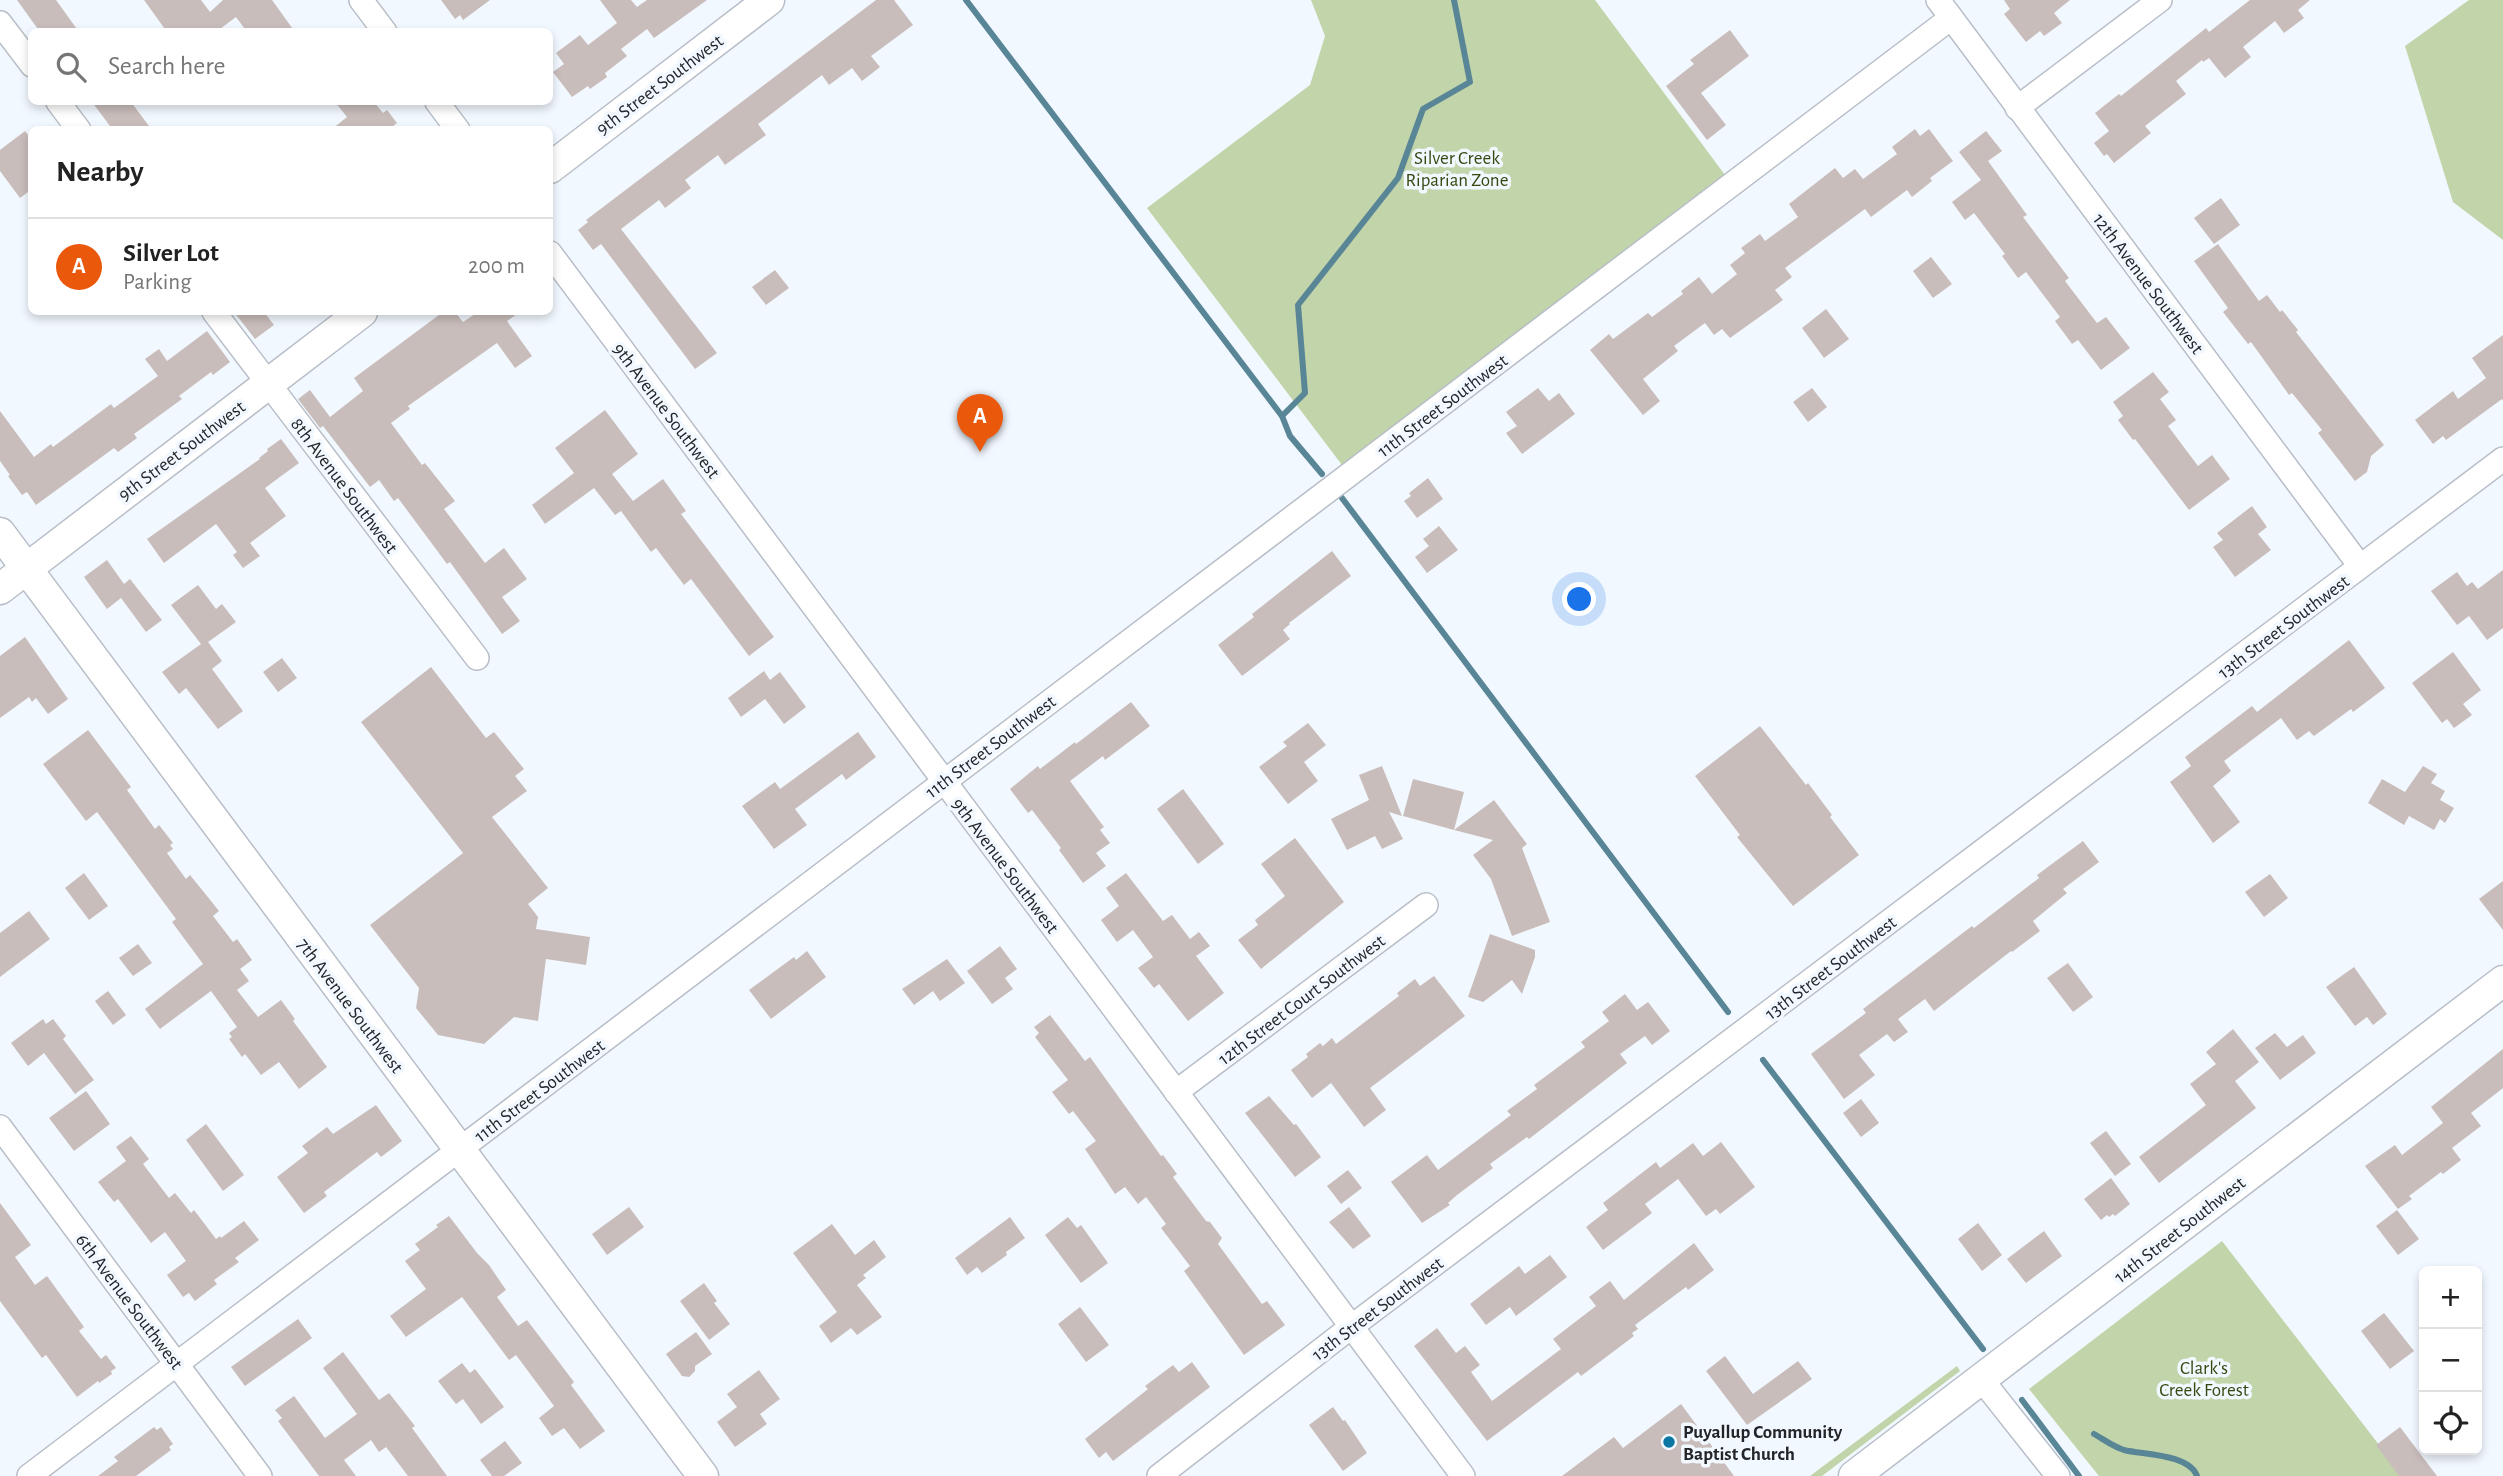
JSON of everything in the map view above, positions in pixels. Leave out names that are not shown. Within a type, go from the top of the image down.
[{"type":"street","points":[[361,0],[382,28]]},
{"type":"street","name":"9th Street Southwest","points":[[553,166],[769,0]]},
{"type":"street","points":[[2017,108],[2160,0]]},
{"type":"street","name":"12th Avenue Southwest","points":[[1944,9],[2360,566]]},
{"type":"street","name":"11th Street Southwest","points":[[29,1476],[1317,500],[1944,9]]},
{"type":"street","points":[[0,23],[28,60]]},
{"type":"street","points":[[60,105],[76,126]]},
{"type":"street","points":[[439,105],[455,126]]},
{"type":"street","name":"9th Avenue Southwest","points":[[553,257],[1463,1476]]},
{"type":"street","name":"8th Avenue Southwest","points":[[216,315],[477,658]]},
{"type":"street","name":"9th Street Southwest","points":[[0,589],[358,315]]},
{"type":"street","name":"13th Street Southwest","points":[[1159,1476],[1351,1327],[2503,459]]},
{"type":"street","name":"7th Avenue Southwest","points":[[0,533],[703,1476]]},
{"type":"street","name":"12th Street Court Southwest","points":[[1176,1092],[1426,905]]},
{"type":"street","name":"14th Street Southwest","points":[[1854,1476],[2503,981]]},
{"type":"street","name":"6th Avenue Southwest","points":[[0,1127],[260,1476]]},
{"type":"street","points":[[1982,1380],[2058,1476]]},
{"type":"green space","name":"Silver Creek Riparian Zone","points":[[1311,0],[1595,0],[1725,175],[1342,465],[1147,208],[1310,85],[1325,36]]},
{"type":"green space","points":[[2469,0],[2503,0],[2503,240],[2453,202],[2405,46]]},
{"type":"green space","name":"Clark's Creek Forest","points":[[2222,1241],[2403,1476],[2099,1476],[2029,1389]]},
{"type":"green space","points":[[1957,1366],[1960,1371],[1822,1476],[1810,1476]]},
{"type":"building","points":[[17,0],[56,0],[76,28],[37,28]]},
{"type":"building","points":[[144,0],[201,0],[210,12],[223,0],[272,0],[292,28],[244,28],[236,17],[221,28],[164,28]]},
{"type":"building","points":[[441,0],[490,0],[463,20],[460,15],[455,19]]},
{"type":"building","points":[[600,0],[631,0],[637,7],[647,0],[707,0],[654,38],[647,29],[621,49],[627,56],[605,73],[607,77],[572,97],[553,72],[564,64],[556,53],[580,35],[588,45],[617,23]]},
{"type":"building","points":[[876,0],[894,0],[913,25],[871,56],[880,67],[862,81],[852,68],[829,85],[822,75],[758,124],[766,135],[725,165],[718,155],[685,180],[691,188],[665,208],[659,200],[621,229],[717,353],[695,369],[601,244],[593,250],[578,230],[588,222],[586,220]]},
{"type":"building","points":[[2004,0],[2070,0],[2054,13],[2062,23],[2044,36],[2040,31],[2026,42],[2004,14],[2010,9]]},
{"type":"building","points":[[2250,0],[2310,0],[2298,10],[2304,18],[2284,33],[2275,21],[2243,47],[2251,57],[2225,78],[2209,58],[2203,62],[2202,60],[2176,81],[2186,94],[2145,126],[2151,133],[2114,163],[2107,154],[2104,156],[2094,143],[2109,131],[2095,113],[2119,94],[2121,96],[2206,28],[2209,32]]},
{"type":"building","points":[[1730,30],[1749,56],[1701,93],[1726,125],[1707,140],[1666,86],[1694,64],[1690,60]]},
{"type":"building","points":[[94,105],[133,105],[149,126],[110,126]]},
{"type":"building","points":[[337,105],[376,105],[383,113],[387,110],[397,123],[393,126],[336,126],[347,117]]},
{"type":"building","points":[[1915,129],[1920,136],[1929,129],[1953,161],[1930,178],[1932,181],[1912,197],[1907,190],[1871,217],[1865,209],[1785,268],[1792,277],[1775,290],[1783,300],[1730,338],[1722,329],[1714,335],[1705,323],[1674,346],[1678,351],[1643,379],[1660,401],[1643,415],[1590,350],[1609,334],[1613,339],[1648,313],[1652,317],[1683,294],[1681,291],[1699,277],[1712,294],[1737,274],[1730,265],[1745,253],[1741,248],[1760,234],[1765,241],[1798,217],[1789,204],[1835,168],[1843,178],[1855,169],[1863,179],[1897,154],[1892,147]]},
{"type":"building","points":[[25,131],[28,135],[28,192],[20,198],[0,171],[0,150]]},
{"type":"building","points":[[1986,131],[2002,151],[1988,161],[2027,215],[2023,217],[2069,278],[2065,281],[2097,323],[2106,317],[2130,348],[2101,370],[2078,340],[2072,344],[2055,321],[2060,317],[2026,272],[2018,278],[2002,256],[2005,254],[1974,213],[1965,220],[1952,202],[1981,180],[1959,152]]},
{"type":"building","points":[[2221,198],[2240,225],[2214,244],[2194,218]]},
{"type":"building","points":[[2218,244],[2259,301],[2267,295],[2280,312],[2282,310],[2384,445],[2371,456],[2367,472],[2355,481],[2318,433],[2322,430],[2292,393],[2289,395],[2251,342],[2248,344],[2223,312],[2228,308],[2194,261]]},
{"type":"building","points":[[1931,257],[1952,284],[1933,298],[1913,271]]},
{"type":"building","points":[[775,270],[789,288],[766,305],[752,287]]},
{"type":"building","points":[[1826,309],[1849,339],[1824,358],[1802,328]]},
{"type":"building","points":[[236,315],[266,315],[274,325],[255,339]]},
{"type":"building","points":[[439,315],[457,315],[463,322],[474,315],[516,315],[507,321],[532,356],[515,368],[497,343],[408,406],[410,409],[391,423],[422,465],[425,463],[455,501],[444,509],[485,563],[504,548],[527,579],[502,597],[520,621],[502,634],[450,562],[447,564],[398,498],[394,501],[379,480],[370,487],[323,426],[320,428],[298,399],[310,390],[330,417],[363,391],[354,378]]},
{"type":"building","points":[[207,331],[230,362],[213,375],[211,372],[179,396],[182,399],[134,434],[137,438],[118,452],[114,448],[36,505],[27,492],[22,495],[0,461],[0,411],[34,457],[51,444],[53,447],[111,404],[114,408],[158,376],[145,359],[159,349],[167,361]]},
{"type":"building","points":[[2503,335],[2503,401],[2502,399],[2446,440],[2443,436],[2433,444],[2415,420],[2453,391],[2458,399],[2486,378],[2472,358]]},
{"type":"building","points":[[2153,372],[2169,392],[2160,399],[2176,420],[2168,426],[2198,466],[2212,455],[2230,479],[2189,510],[2118,420],[2123,416],[2113,402]]},
{"type":"building","points":[[1538,388],[1549,401],[1559,393],[1575,414],[1522,454],[1506,433],[1517,426],[1506,412]]},
{"type":"building","points":[[1812,388],[1827,407],[1808,422],[1793,402]]},
{"type":"building","points":[[605,410],[638,454],[612,474],[633,501],[663,479],[686,511],[681,514],[774,637],[749,656],[691,579],[684,585],[656,548],[651,552],[621,511],[615,515],[594,488],[545,524],[532,505],[574,473],[555,448]]},
{"type":"building","points":[[281,439],[299,463],[265,488],[286,516],[250,543],[260,556],[243,568],[233,555],[237,552],[216,524],[164,563],[147,539],[260,459],[267,449]]},
{"type":"building","points":[[1428,478],[1443,499],[1417,518],[1404,501],[1411,496],[1409,493]]},
{"type":"building","points":[[2252,506],[2267,527],[2258,534],[2271,550],[2235,577],[2213,547],[2223,540],[2217,533]]},
{"type":"building","points":[[1439,526],[1458,550],[1427,573],[1415,557],[1429,546],[1423,539]]},
{"type":"building","points":[[1332,551],[1351,576],[1289,623],[1283,630],[1290,639],[1242,676],[1218,645],[1254,617],[1252,614]]},
{"type":"building","points":[[107,560],[124,584],[130,579],[162,620],[146,632],[121,598],[107,609],[84,577]]},
{"type":"building","points":[[2503,570],[2503,628],[2487,640],[2469,616],[2457,625],[2431,591],[2457,572],[2467,586],[2472,582],[2478,589]]},
{"type":"building","points":[[198,585],[216,609],[222,604],[236,622],[208,642],[222,661],[212,669],[243,711],[218,729],[186,688],[179,694],[162,672],[201,644],[171,605]]},
{"type":"building","points":[[25,637],[68,699],[48,714],[36,698],[32,702],[29,697],[0,718],[0,656]]},
{"type":"building","points":[[2349,640],[2385,688],[2314,736],[2309,731],[2297,740],[2281,718],[2224,761],[2231,771],[2213,786],[2240,822],[2213,843],[2170,782],[2191,766],[2185,757],[2252,706],[2257,712]]},
{"type":"building","points":[[2453,652],[2481,690],[2463,704],[2472,715],[2454,728],[2447,719],[2442,723],[2412,683]]},
{"type":"building","points":[[282,658],[297,678],[278,692],[263,672]]},
{"type":"building","points":[[431,667],[486,738],[494,732],[524,769],[515,776],[527,791],[492,817],[548,888],[528,904],[538,917],[536,929],[590,937],[586,965],[546,959],[538,1021],[514,1017],[484,1044],[438,1035],[416,1008],[419,988],[370,925],[463,853],[361,722]]},
{"type":"building","points":[[764,671],[770,680],[780,672],[806,707],[784,724],[765,699],[741,717],[728,698]]},
{"type":"building","points":[[1131,702],[1150,726],[1105,760],[1103,756],[1070,781],[1104,827],[1100,830],[1110,843],[1096,853],[1106,866],[1083,883],[1032,810],[1028,813],[1010,789],[1038,766],[1040,769]]},
{"type":"building","points":[[1308,723],[1326,745],[1304,762],[1318,781],[1288,804],[1259,767],[1287,746],[1283,742]]},
{"type":"building","points":[[1760,726],[1806,785],[1808,783],[1859,855],[1793,906],[1737,837],[1740,835],[1695,776]]},
{"type":"building","points":[[88,730],[131,787],[127,790],[155,829],[159,825],[173,843],[170,845],[173,849],[167,853],[186,879],[190,875],[219,911],[213,916],[233,942],[237,939],[252,960],[240,969],[249,981],[237,990],[258,1017],[281,1000],[327,1067],[299,1089],[279,1062],[261,1075],[245,1054],[242,1057],[229,1039],[232,1037],[229,1033],[237,1027],[211,991],[160,1029],[145,1009],[203,964],[172,922],[176,919],[97,812],[86,821],[43,764]]},
{"type":"building","points":[[858,732],[876,757],[846,780],[842,774],[795,809],[807,825],[774,849],[742,806],[775,782],[780,789]]},
{"type":"building","points":[[1382,766],[1402,816],[1389,812],[1403,839],[1382,849],[1375,836],[1347,850],[1331,819],[1369,800],[1359,775]]},
{"type":"building","points":[[2423,766],[2437,774],[2431,783],[2445,791],[2440,800],[2454,808],[2445,823],[2440,819],[2434,830],[2409,816],[2404,825],[2368,803],[2382,779],[2405,792]]},
{"type":"building","points":[[1413,779],[1464,792],[1454,830],[1403,816]]},
{"type":"building","points":[[1183,789],[1224,844],[1198,864],[1157,809]]},
{"type":"building","points":[[1494,800],[1527,844],[1522,848],[1550,922],[1512,936],[1491,879],[1473,855],[1493,840],[1454,830]]},
{"type":"building","points":[[1295,838],[1344,902],[1261,969],[1238,940],[1258,925],[1255,920],[1285,896],[1261,864]]},
{"type":"building","points":[[2083,841],[2099,862],[2063,889],[2067,893],[2033,921],[2040,931],[1934,1011],[1925,999],[1898,1019],[1908,1032],[1894,1042],[1887,1034],[1859,1055],[1875,1075],[1844,1099],[1811,1054],[1866,1013],[1863,1009],[1972,926],[1974,928],[2039,878],[2037,875]]},
{"type":"building","points":[[84,873],[108,906],[89,920],[65,888]]},
{"type":"building","points":[[1126,873],[1163,921],[1172,915],[1190,939],[1199,932],[1210,946],[1196,956],[1224,993],[1188,1021],[1159,984],[1154,988],[1138,968],[1153,957],[1133,930],[1117,942],[1101,920],[1119,906],[1106,888]]},
{"type":"building","points":[[2270,874],[2288,898],[2264,917],[2245,892]]},
{"type":"building","points":[[2503,881],[2503,930],[2479,899]]},
{"type":"building","points":[[29,911],[50,939],[0,977],[0,933]]},
{"type":"building","points":[[1490,934],[1535,950],[1535,957],[1522,994],[1512,980],[1483,1002],[1468,997]]},
{"type":"building","points":[[138,944],[152,963],[133,976],[119,958]]},
{"type":"building","points":[[1000,946],[1017,969],[1005,978],[1013,989],[992,1004],[967,971]]},
{"type":"building","points":[[807,951],[826,977],[771,1019],[749,990],[794,957],[796,960]]},
{"type":"building","points":[[947,959],[965,983],[940,1001],[933,991],[914,1005],[902,989]]},
{"type":"building","points":[[2068,963],[2093,997],[2073,1012],[2047,978]]},
{"type":"building","points":[[2354,967],[2387,1014],[2373,1025],[2367,1017],[2355,1026],[2326,987]]},
{"type":"building","points":[[1434,976],[1465,1016],[1370,1088],[1386,1110],[1364,1127],[1331,1083],[1312,1098],[1291,1070],[1308,1057],[1306,1054],[1332,1038],[1336,1044],[1399,996],[1397,993],[1415,979],[1420,986]]},
{"type":"building","points":[[108,991],[126,1015],[113,1025],[95,1001]]},
{"type":"building","points":[[1625,994],[1637,1010],[1648,1002],[1670,1031],[1652,1045],[1645,1036],[1620,1054],[1627,1063],[1529,1139],[1527,1137],[1490,1164],[1493,1168],[1457,1195],[1448,1203],[1450,1205],[1422,1223],[1391,1182],[1427,1155],[1438,1170],[1511,1115],[1507,1111],[1537,1089],[1534,1085],[1585,1047],[1581,1042],[1609,1021],[1602,1012]]},
{"type":"building","points":[[1050,1015],[1085,1061],[1090,1057],[1177,1174],[1173,1177],[1222,1238],[1218,1244],[1262,1304],[1267,1301],[1285,1325],[1244,1355],[1184,1271],[1190,1266],[1161,1228],[1166,1224],[1146,1197],[1138,1204],[1125,1187],[1115,1194],[1085,1149],[1096,1141],[1073,1111],[1069,1114],[1052,1092],[1068,1080],[1035,1037],[1039,1033],[1034,1027]]},
{"type":"building","points":[[43,1019],[46,1024],[53,1019],[66,1036],[63,1039],[94,1080],[75,1094],[44,1053],[28,1066],[11,1043]]},
{"type":"building","points":[[2233,1029],[2259,1062],[2235,1081],[2256,1108],[2159,1183],[2139,1157],[2206,1105],[2190,1084],[2216,1064],[2206,1052]]},
{"type":"building","points":[[2275,1033],[2287,1047],[2303,1035],[2316,1053],[2280,1080],[2255,1048]]},
{"type":"building","points":[[2503,1049],[2503,1088],[2471,1113],[2481,1126],[2452,1148],[2461,1160],[2409,1196],[2412,1199],[2398,1209],[2365,1166],[2395,1145],[2402,1155],[2443,1123],[2431,1107]]},
{"type":"building","points":[[86,1091],[110,1124],[74,1151],[49,1118]]},
{"type":"building","points":[[1269,1096],[1294,1125],[1296,1124],[1321,1157],[1295,1177],[1245,1113]]},
{"type":"building","points":[[1861,1099],[1879,1123],[1861,1137],[1843,1113]]},
{"type":"building","points":[[376,1105],[402,1141],[381,1157],[377,1152],[324,1192],[327,1196],[304,1213],[277,1177],[308,1153],[302,1146],[327,1127],[333,1134]]},
{"type":"building","points":[[206,1124],[244,1175],[223,1191],[186,1140]]},
{"type":"building","points":[[2106,1131],[2131,1164],[2115,1176],[2090,1143]]},
{"type":"building","points":[[131,1136],[149,1159],[143,1164],[169,1198],[175,1193],[191,1213],[194,1210],[216,1239],[244,1221],[259,1240],[235,1258],[239,1262],[214,1280],[217,1284],[195,1301],[189,1293],[183,1297],[167,1275],[186,1261],[165,1232],[151,1243],[118,1199],[114,1202],[98,1182],[126,1161],[116,1147]]},
{"type":"building","points":[[1721,1142],[1755,1187],[1720,1214],[1716,1209],[1706,1216],[1678,1179],[1645,1204],[1652,1213],[1603,1250],[1586,1227],[1608,1210],[1603,1203],[1656,1162],[1660,1168],[1693,1143],[1703,1156]]},
{"type":"building","points":[[1348,1170],[1362,1188],[1341,1204],[1327,1186]]},
{"type":"building","points":[[2111,1178],[2130,1204],[2115,1216],[2107,1215],[2101,1220],[2084,1199]]},
{"type":"building","points":[[0,1203],[31,1245],[15,1257],[35,1285],[47,1276],[84,1327],[79,1331],[101,1359],[106,1355],[116,1368],[111,1371],[112,1374],[77,1397],[46,1355],[42,1358],[0,1301]]},
{"type":"building","points":[[629,1207],[644,1227],[607,1255],[592,1234]]},
{"type":"building","points":[[1349,1207],[1371,1236],[1353,1249],[1329,1222]]},
{"type":"building","points":[[2397,1210],[2419,1239],[2398,1255],[2376,1226]]},
{"type":"building","points":[[449,1216],[506,1290],[497,1297],[518,1326],[527,1320],[574,1382],[571,1385],[605,1431],[580,1449],[564,1428],[552,1436],[539,1418],[554,1406],[516,1355],[509,1360],[462,1297],[406,1337],[390,1316],[426,1289],[405,1261],[420,1250],[415,1244]]},
{"type":"building","points":[[1010,1217],[1025,1238],[982,1273],[977,1267],[967,1275],[955,1258]]},
{"type":"building","points":[[1068,1217],[1077,1228],[1081,1225],[1108,1263],[1081,1283],[1045,1235]]},
{"type":"building","points":[[1978,1223],[2002,1255],[1982,1271],[1958,1239]]},
{"type":"building","points":[[832,1224],[855,1255],[874,1240],[886,1257],[863,1275],[866,1278],[857,1285],[882,1317],[857,1335],[851,1328],[831,1343],[819,1326],[837,1312],[793,1253]]},
{"type":"building","points":[[2044,1231],[2062,1256],[2026,1283],[2007,1259]]},
{"type":"building","points":[[1694,1243],[1714,1270],[1635,1325],[1638,1329],[1632,1333],[1634,1336],[1581,1376],[1578,1372],[1487,1441],[1414,1346],[1437,1328],[1456,1353],[1465,1346],[1480,1365],[1471,1372],[1492,1401],[1561,1349],[1553,1339],[1596,1306],[1589,1297],[1610,1281],[1624,1300]]},
{"type":"building","points":[[1550,1255],[1567,1277],[1516,1316],[1510,1307],[1486,1325],[1470,1304],[1519,1266],[1525,1274]]},
{"type":"building","points":[[704,1283],[717,1301],[714,1303],[730,1324],[709,1340],[680,1301]]},
{"type":"building","points":[[1080,1307],[1109,1345],[1086,1362],[1058,1324]]},
{"type":"building","points":[[2384,1313],[2414,1351],[2390,1369],[2361,1331]]},
{"type":"building","points":[[298,1319],[312,1338],[245,1386],[231,1367]]},
{"type":"building","points":[[696,1332],[712,1354],[695,1366],[695,1371],[689,1377],[682,1376],[666,1354]]},
{"type":"building","points":[[343,1352],[379,1400],[389,1393],[415,1426],[412,1428],[447,1476],[408,1476],[386,1447],[379,1452],[371,1440],[344,1460],[356,1476],[319,1476],[278,1421],[282,1418],[275,1410],[294,1396],[325,1438],[357,1414],[323,1368]]},
{"type":"building","points":[[1725,1356],[1753,1394],[1798,1361],[1812,1379],[1747,1425],[1706,1371]]},
{"type":"building","points":[[1192,1362],[1210,1387],[1113,1461],[1106,1452],[1099,1458],[1085,1439],[1148,1389],[1145,1386],[1173,1365],[1179,1372]]},
{"type":"building","points":[[462,1363],[470,1373],[475,1369],[504,1407],[481,1424],[463,1399],[456,1404],[438,1381]]},
{"type":"building","points":[[759,1370],[780,1399],[760,1414],[767,1424],[735,1447],[717,1422],[737,1407],[727,1394]]},
{"type":"building","name":"Puyallup Community Baptist Church","points":[[1681,1404],[1734,1476],[1562,1476],[1614,1437],[1623,1448]]},
{"type":"building","points":[[1333,1407],[1367,1453],[1343,1471],[1309,1425]]},
{"type":"building","points":[[154,1427],[157,1430],[161,1427],[173,1444],[169,1447],[171,1450],[136,1476],[98,1476],[118,1461],[114,1457]]},
{"type":"building","points":[[2400,1427],[2437,1476],[2399,1476],[2376,1445]]},
{"type":"building","points":[[505,1441],[522,1463],[504,1476],[492,1476],[480,1460]]},
{"type":"waterway","points":[[966,0],[1282,416]]},
{"type":"waterway","points":[[1322,474],[1290,436],[1282,416],[1305,393],[1298,305],[1398,178],[1423,109],[1470,82],[1454,0]]},
{"type":"waterway","points":[[1342,498],[1728,1012]]},
{"type":"waterway","points":[[1763,1060],[1983,1349]]},
{"type":"waterway","points":[[2022,1400],[2079,1476]]},
{"type":"waterway","points":[[2094,1434],[2124,1450],[2176,1459],[2185,1463],[2197,1476]]},
{"type":"place","name":"Silver Lot","points":[[980,452]]},
{"type":"place","name":"Puyallup Community Baptist Church","points":[[1669,1442]]}]
